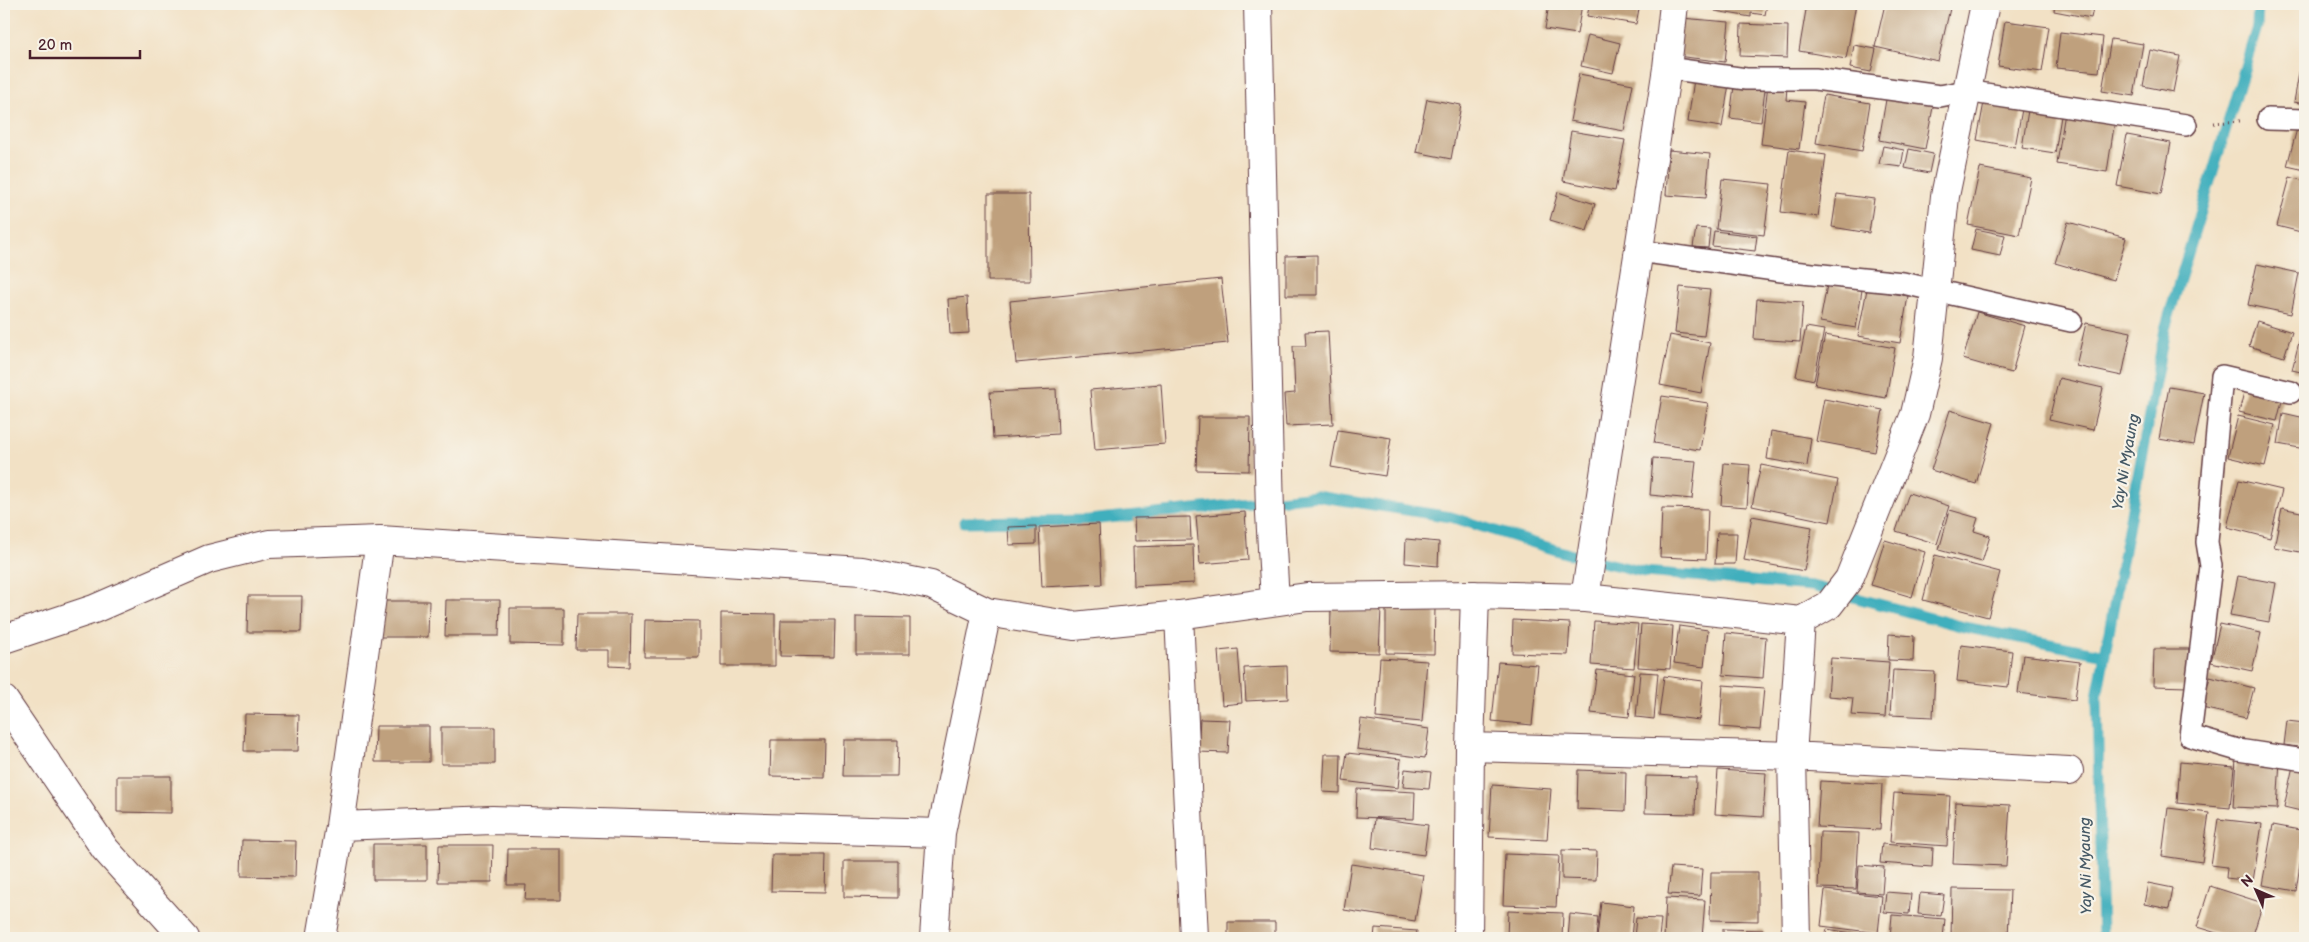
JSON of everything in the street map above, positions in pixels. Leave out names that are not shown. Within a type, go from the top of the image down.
[{"type":"street","points":[[1258,4],[1274,601]]},
{"type":"street","points":[[1585,598],[1668,68],[1674,4]]},
{"type":"street","points":[[4,639],[94,609],[209,559],[269,544],[380,540],[862,571],[931,585],[987,612],[1074,626],[1179,615],[1307,597],[1475,595],[1585,598],[1801,621],[1829,605],[1849,579],[1915,414],[1928,358],[1945,196],[1985,4]]},
{"type":"street","points":[[321,938],[340,826],[380,540]]},
{"type":"street","points":[[1468,938],[1470,747],[1475,595]]},
{"type":"street","points":[[934,938],[942,833],[987,612]]},
{"type":"street","points":[[1179,615],[1194,938]]},
{"type":"street","points":[[1796,938],[1792,756],[1801,621]]},
{"type":"street","points":[[4,700],[105,849],[185,938]]},
{"type":"street","points":[[1470,747],[1792,756],[2069,771]]},
{"type":"street","points":[[340,826],[492,820],[942,833]]},
{"type":"lane","points":[[1668,68],[1746,79],[1815,79],[1940,96],[1966,91],[2186,125]]},
{"type":"lane","points":[[2268,119],[2305,120]]},
{"type":"lane","points":[[1639,251],[1782,271],[1903,283],[2071,321]]},
{"type":"lane","points":[[2291,392],[2222,376],[2207,542],[2211,566],[2190,736],[2238,750],[2305,760]]},
{"type":"path","points":[[2186,125],[2268,119]]},
{"type":"building","points":[[1549,4],[1582,4],[1577,34],[1545,29]]},
{"type":"building","points":[[1590,4],[1640,4],[1636,24],[1587,16]]},
{"type":"building","points":[[1716,4],[1767,4],[1765,15],[1751,13],[1751,17],[1715,11]]},
{"type":"building","points":[[1807,4],[1856,4],[1846,59],[1799,51]]},
{"type":"building","points":[[1885,4],[1951,4],[1938,61],[1875,47]]},
{"type":"building","points":[[2055,4],[2094,4],[2091,18],[2054,11]]},
{"type":"building","points":[[1681,18],[1729,22],[1725,62],[1677,56]]},
{"type":"building","points":[[2005,21],[2049,27],[2042,72],[1998,66]]},
{"type":"building","points":[[1741,24],[1788,26],[1787,58],[1740,56]]},
{"type":"building","points":[[2060,32],[2103,37],[2099,72],[2056,68]]},
{"type":"building","points":[[1588,35],[1620,43],[1613,73],[1581,66]]},
{"type":"building","points":[[2111,39],[2143,44],[2134,96],[2102,91]]},
{"type":"building","points":[[1854,45],[1876,49],[1871,72],[1850,68]]},
{"type":"building","points":[[2150,50],[2180,56],[2173,92],[2143,86]]},
{"type":"building","points":[[2301,62],[2305,63],[2305,104],[2294,102]]},
{"type":"building","points":[[1579,74],[1633,84],[1624,131],[1570,121]]},
{"type":"building","points":[[1694,79],[1729,84],[1722,127],[1688,122]]},
{"type":"building","points":[[1768,84],[1787,87],[1786,100],[1805,102],[1799,149],[1761,144]]},
{"type":"building","points":[[1734,86],[1765,90],[1761,122],[1730,118]]},
{"type":"building","points":[[1887,94],[1934,102],[1925,149],[1879,140]]},
{"type":"building","points":[[1824,95],[1870,103],[1862,151],[1816,143]]},
{"type":"building","points":[[1985,97],[2023,104],[2015,147],[1977,140]]},
{"type":"building","points":[[1427,99],[1461,105],[1451,159],[1416,152]]},
{"type":"building","points":[[2029,104],[2062,110],[2055,153],[2022,148]]},
{"type":"building","points":[[2065,112],[2115,120],[2107,172],[2057,164]]},
{"type":"building","points":[[2298,125],[2305,127],[2305,170],[2287,166]]},
{"type":"building","points":[[1571,131],[1625,140],[1615,191],[1563,181]]},
{"type":"building","points":[[2127,135],[2171,143],[2161,194],[2117,186]]},
{"type":"building","points":[[1883,146],[1904,150],[1901,167],[1879,164]]},
{"type":"building","points":[[1909,149],[1933,154],[1929,173],[1905,168]]},
{"type":"building","points":[[1669,150],[1710,154],[1706,198],[1666,195]]},
{"type":"building","points":[[1789,150],[1826,155],[1818,217],[1781,212]]},
{"type":"building","points":[[1980,168],[2031,178],[2019,235],[1968,225]]},
{"type":"building","points":[[2290,177],[2305,181],[2305,233],[2277,226]]},
{"type":"building","points":[[1722,179],[1771,184],[1764,235],[1716,229]]},
{"type":"building","points":[[1558,192],[1595,204],[1587,231],[1550,220]]},
{"type":"building","points":[[988,194],[1029,194],[1030,281],[988,281]]},
{"type":"building","points":[[1837,194],[1874,199],[1869,233],[1832,227]]},
{"type":"building","points":[[2068,222],[2126,238],[2114,280],[2055,263]]},
{"type":"building","points":[[1696,228],[1710,229],[1708,248],[1693,247]]},
{"type":"building","points":[[1976,229],[2005,235],[2000,256],[1971,250]]},
{"type":"building","points":[[1714,231],[1757,236],[1755,251],[1712,246]]},
{"type":"building","points":[[1317,255],[1317,295],[1286,295],[1286,256]]},
{"type":"building","points":[[2304,261],[2305,312],[2302,312]]},
{"type":"building","points":[[2257,264],[2299,273],[2291,314],[2248,305]]},
{"type":"building","points":[[1221,279],[1228,343],[1016,363],[1010,301]]},
{"type":"building","points":[[1827,285],[1862,290],[1856,328],[1820,322]]},
{"type":"building","points":[[1680,287],[1710,290],[1704,336],[1675,333]]},
{"type":"building","points":[[1867,289],[1908,296],[1900,343],[1858,336]]},
{"type":"building","points":[[967,297],[969,333],[950,334],[948,299]]},
{"type":"building","points":[[1757,299],[1803,302],[1800,342],[1754,339]]},
{"type":"building","points":[[1977,312],[2025,326],[2012,373],[1963,359]]},
{"type":"building","points":[[2257,321],[2292,332],[2284,357],[2249,346]]},
{"type":"building","points":[[2086,323],[2131,332],[2122,376],[2076,366]]},
{"type":"building","points":[[1806,327],[1824,330],[1814,380],[1796,376]]},
{"type":"building","points":[[2302,330],[2305,331],[2305,373],[2292,370]]},
{"type":"building","points":[[1328,331],[1333,424],[1286,426],[1284,394],[1295,393],[1293,346],[1306,346],[1305,332]]},
{"type":"building","points":[[1670,335],[1710,343],[1701,393],[1660,385]]},
{"type":"building","points":[[1825,335],[1895,348],[1886,398],[1815,385]]},
{"type":"building","points":[[2059,378],[2103,388],[2093,430],[2049,420]]},
{"type":"building","points":[[1161,384],[1165,444],[1095,450],[1090,390]]},
{"type":"building","points":[[2246,384],[2284,393],[2277,421],[2239,412]]},
{"type":"building","points":[[2169,387],[2204,393],[2194,445],[2159,439]]},
{"type":"building","points":[[1056,389],[1058,434],[993,438],[990,392]]},
{"type":"building","points":[[1662,396],[1708,403],[1700,450],[1654,443]]},
{"type":"building","points":[[1824,399],[1883,410],[1875,452],[1816,441]]},
{"type":"building","points":[[1950,410],[1994,423],[1976,484],[1931,470]]},
{"type":"building","points":[[2283,413],[2305,418],[2305,449],[2278,444]]},
{"type":"building","points":[[2238,416],[2275,425],[2265,466],[2228,457]]},
{"type":"building","points":[[1198,417],[1250,417],[1249,471],[1196,470]]},
{"type":"building","points":[[1338,430],[1391,438],[1385,476],[1331,467]]},
{"type":"building","points":[[1771,431],[1811,438],[1807,466],[1767,459]]},
{"type":"building","points":[[1653,458],[1696,461],[1692,499],[1650,495]]},
{"type":"building","points":[[1724,463],[1750,465],[1747,507],[1721,505]]},
{"type":"building","points":[[1761,465],[1838,480],[1830,522],[1752,506]]},
{"type":"building","points":[[2239,480],[2282,490],[2270,538],[2227,527]]},
{"type":"building","points":[[1909,493],[1949,506],[1937,544],[1896,531]]},
{"type":"building","points":[[1662,508],[1708,509],[1706,559],[1660,557]]},
{"type":"building","points":[[2282,508],[2305,513],[2305,553],[2274,547]]},
{"type":"building","points":[[1950,510],[1978,518],[1974,531],[1990,536],[1982,562],[1939,550]]},
{"type":"building","points":[[1245,512],[1248,560],[1200,564],[1196,516]]},
{"type":"building","points":[[1752,516],[1812,527],[1804,571],[1744,560]]},
{"type":"building","points":[[1190,517],[1191,540],[1135,541],[1134,518]]},
{"type":"building","points":[[1099,524],[1102,584],[1042,587],[1039,527]]},
{"type":"building","points":[[1036,526],[1036,544],[1009,545],[1008,527]]},
{"type":"building","points":[[1717,533],[1737,533],[1735,564],[1715,564]]},
{"type":"building","points":[[1406,539],[1439,542],[1438,566],[1405,563]]},
{"type":"building","points":[[1885,540],[1925,552],[1912,597],[1871,585]]},
{"type":"building","points":[[1193,545],[1194,583],[1134,586],[1133,547]]},
{"type":"building","points":[[1935,555],[2000,572],[1988,617],[1923,600]]},
{"type":"building","points":[[2238,576],[2276,583],[2269,622],[2230,615]]},
{"type":"building","points":[[248,596],[302,596],[301,632],[247,632]]},
{"type":"building","points":[[446,600],[500,600],[499,636],[445,636]]},
{"type":"building","points":[[375,601],[429,601],[428,637],[374,637]]},
{"type":"building","points":[[1386,607],[1435,608],[1434,654],[1386,653]]},
{"type":"building","points":[[510,608],[564,608],[564,645],[510,644]]},
{"type":"building","points":[[1331,608],[1381,609],[1379,653],[1330,652]]},
{"type":"building","points":[[721,613],[775,614],[775,666],[721,666]]},
{"type":"building","points":[[577,614],[631,614],[630,667],[609,666],[609,650],[576,650]]},
{"type":"building","points":[[856,617],[910,618],[910,654],[856,654]]},
{"type":"building","points":[[645,620],[699,621],[699,657],[644,657]]},
{"type":"building","points":[[781,620],[835,620],[834,657],[780,656]]},
{"type":"building","points":[[1513,620],[1570,623],[1568,655],[1512,653]]},
{"type":"building","points":[[1594,621],[1638,624],[1634,668],[1591,665]]},
{"type":"building","points":[[1641,624],[1673,626],[1670,669],[1638,667]]},
{"type":"building","points":[[2220,624],[2261,633],[2252,671],[2211,662]]},
{"type":"building","points":[[1679,626],[1708,630],[1704,667],[1674,663]]},
{"type":"building","points":[[1726,633],[1766,637],[1763,678],[1723,675]]},
{"type":"building","points":[[1889,634],[1914,636],[1913,661],[1888,660]]},
{"type":"building","points":[[1961,645],[2012,651],[2008,687],[1957,681]]},
{"type":"building","points":[[1238,649],[1242,703],[1222,705],[1218,651]]},
{"type":"building","points":[[2154,649],[2189,649],[2187,687],[2153,686]]},
{"type":"building","points":[[2023,655],[2080,662],[2075,700],[2018,693]]},
{"type":"building","points":[[1380,658],[1427,661],[1422,722],[1376,718]]},
{"type":"building","points":[[1831,658],[1889,662],[1885,717],[1851,715],[1853,698],[1828,696]]},
{"type":"building","points":[[1498,662],[1538,665],[1532,725],[1492,721]]},
{"type":"building","points":[[1287,666],[1288,699],[1246,701],[1244,668]]},
{"type":"building","points":[[1597,670],[1634,674],[1629,717],[1591,713]]},
{"type":"building","points":[[1893,670],[1935,672],[1933,717],[1890,715]]},
{"type":"building","points":[[1640,672],[1658,673],[1654,719],[1636,717]]},
{"type":"building","points":[[1664,676],[1703,681],[1699,720],[1659,715]]},
{"type":"building","points":[[2210,677],[2254,688],[2246,718],[2202,708]]},
{"type":"building","points":[[1723,685],[1764,688],[1760,730],[1720,727]]},
{"type":"building","points":[[245,714],[299,715],[298,751],[244,751]]},
{"type":"building","points":[[1200,719],[1230,720],[1228,753],[1198,752]]},
{"type":"building","points":[[1361,719],[1429,729],[1425,758],[1357,749]]},
{"type":"building","points":[[2287,721],[2305,723],[2305,748],[2284,745]]},
{"type":"building","points":[[376,726],[429,726],[429,762],[375,762]]},
{"type":"building","points":[[441,727],[495,727],[495,764],[441,764]]},
{"type":"building","points":[[771,740],[825,740],[824,777],[770,776]]},
{"type":"building","points":[[844,740],[898,740],[897,776],[843,776]]},
{"type":"building","points":[[1347,753],[1401,759],[1398,788],[1343,781]]},
{"type":"building","points":[[1325,754],[1341,754],[1340,793],[1323,792]]},
{"type":"building","points":[[2236,758],[2280,760],[2277,809],[2233,807]]},
{"type":"building","points":[[2180,762],[2234,767],[2230,808],[2177,803]]},
{"type":"building","points":[[2293,766],[2305,769],[2305,812],[2284,807]]},
{"type":"building","points":[[1405,769],[1431,772],[1429,789],[1403,787]]},
{"type":"building","points":[[1578,770],[1626,772],[1625,811],[1577,809]]},
{"type":"building","points":[[1718,770],[1766,773],[1763,817],[1715,814]]},
{"type":"building","points":[[117,776],[171,776],[171,813],[117,812]]},
{"type":"building","points":[[1646,776],[1696,777],[1695,814],[1645,813]]},
{"type":"building","points":[[1820,781],[1882,784],[1880,830],[1817,827]]},
{"type":"building","points":[[1492,785],[1551,789],[1547,840],[1489,837]]},
{"type":"building","points":[[1357,789],[1415,792],[1414,819],[1356,817]]},
{"type":"building","points":[[1894,793],[1950,796],[1947,846],[1890,842]]},
{"type":"building","points":[[1956,802],[2010,805],[2006,866],[1953,864]]},
{"type":"building","points":[[2168,808],[2209,813],[2202,862],[2162,856]]},
{"type":"building","points":[[1375,818],[1428,825],[1424,855],[1372,848]]},
{"type":"building","points":[[2218,819],[2262,824],[2253,881],[2226,878],[2227,867],[2211,865]]},
{"type":"building","points":[[2273,825],[2305,831],[2296,891],[2262,885]]},
{"type":"building","points":[[1820,832],[1859,833],[1856,889],[1818,888]]},
{"type":"building","points":[[242,840],[296,841],[295,877],[241,876]]},
{"type":"building","points":[[373,844],[427,844],[427,880],[373,880]]},
{"type":"building","points":[[1882,844],[1933,848],[1932,867],[1880,863]]},
{"type":"building","points":[[439,845],[493,845],[492,882],[438,882]]},
{"type":"building","points":[[508,849],[561,849],[561,900],[525,900],[526,885],[507,885]]},
{"type":"building","points":[[1562,850],[1597,851],[1596,880],[1562,879]]},
{"type":"building","points":[[1505,854],[1559,856],[1556,907],[1503,905]]},
{"type":"building","points":[[772,855],[826,855],[825,892],[771,891]]},
{"type":"building","points":[[844,861],[898,861],[898,898],[844,897]]},
{"type":"building","points":[[1351,864],[1423,875],[1415,921],[1344,910]]},
{"type":"building","points":[[1859,865],[1884,867],[1882,894],[1857,892]]},
{"type":"building","points":[[1671,867],[1702,869],[1700,896],[1668,894]]},
{"type":"building","points":[[1711,872],[1758,872],[1758,921],[1710,920]]},
{"type":"building","points":[[2148,883],[2173,888],[2169,909],[2144,904]]},
{"type":"building","points":[[2210,886],[2263,903],[2252,938],[2233,938],[2197,927]]},
{"type":"building","points":[[1952,889],[2010,890],[2008,938],[1951,938]]},
{"type":"building","points":[[1825,890],[1882,896],[1878,933],[1821,926]]},
{"type":"building","points":[[1886,892],[1911,894],[1909,914],[1884,912]]},
{"type":"building","points":[[1920,893],[1944,895],[1941,916],[1918,914]]},
{"type":"building","points":[[1666,898],[1705,900],[1702,938],[1664,938]]},
{"type":"building","points":[[1601,902],[1634,906],[1631,938],[1597,938]]},
{"type":"building","points":[[1508,911],[1563,913],[1562,938],[1507,938]]},
{"type":"building","points":[[1570,914],[1598,917],[1596,938],[1568,938]]},
{"type":"building","points":[[1892,915],[1945,919],[1943,938],[1890,938]]},
{"type":"building","points":[[1636,918],[1661,919],[1659,938],[1634,938]]},
{"type":"building","points":[[1228,922],[1275,922],[1275,938],[1228,938]]},
{"type":"building","points":[[1375,928],[1417,931],[1416,938],[1374,938]]},
{"type":"building","points":[[1723,929],[1764,930],[1764,938],[1723,938]]},
{"type":"building","points":[[1827,929],[1872,936],[1872,938],[1825,938]]},
{"type":"waterway","name":"Yay Ni Myaung","points":[[2102,938],[2097,697],[2165,329],[2257,27],[2258,4]]},
{"type":"waterway","points":[[964,522],[1089,520],[1316,496],[1451,517],[1569,554],[1644,572],[1812,586],[1964,627],[2105,655]]}]
